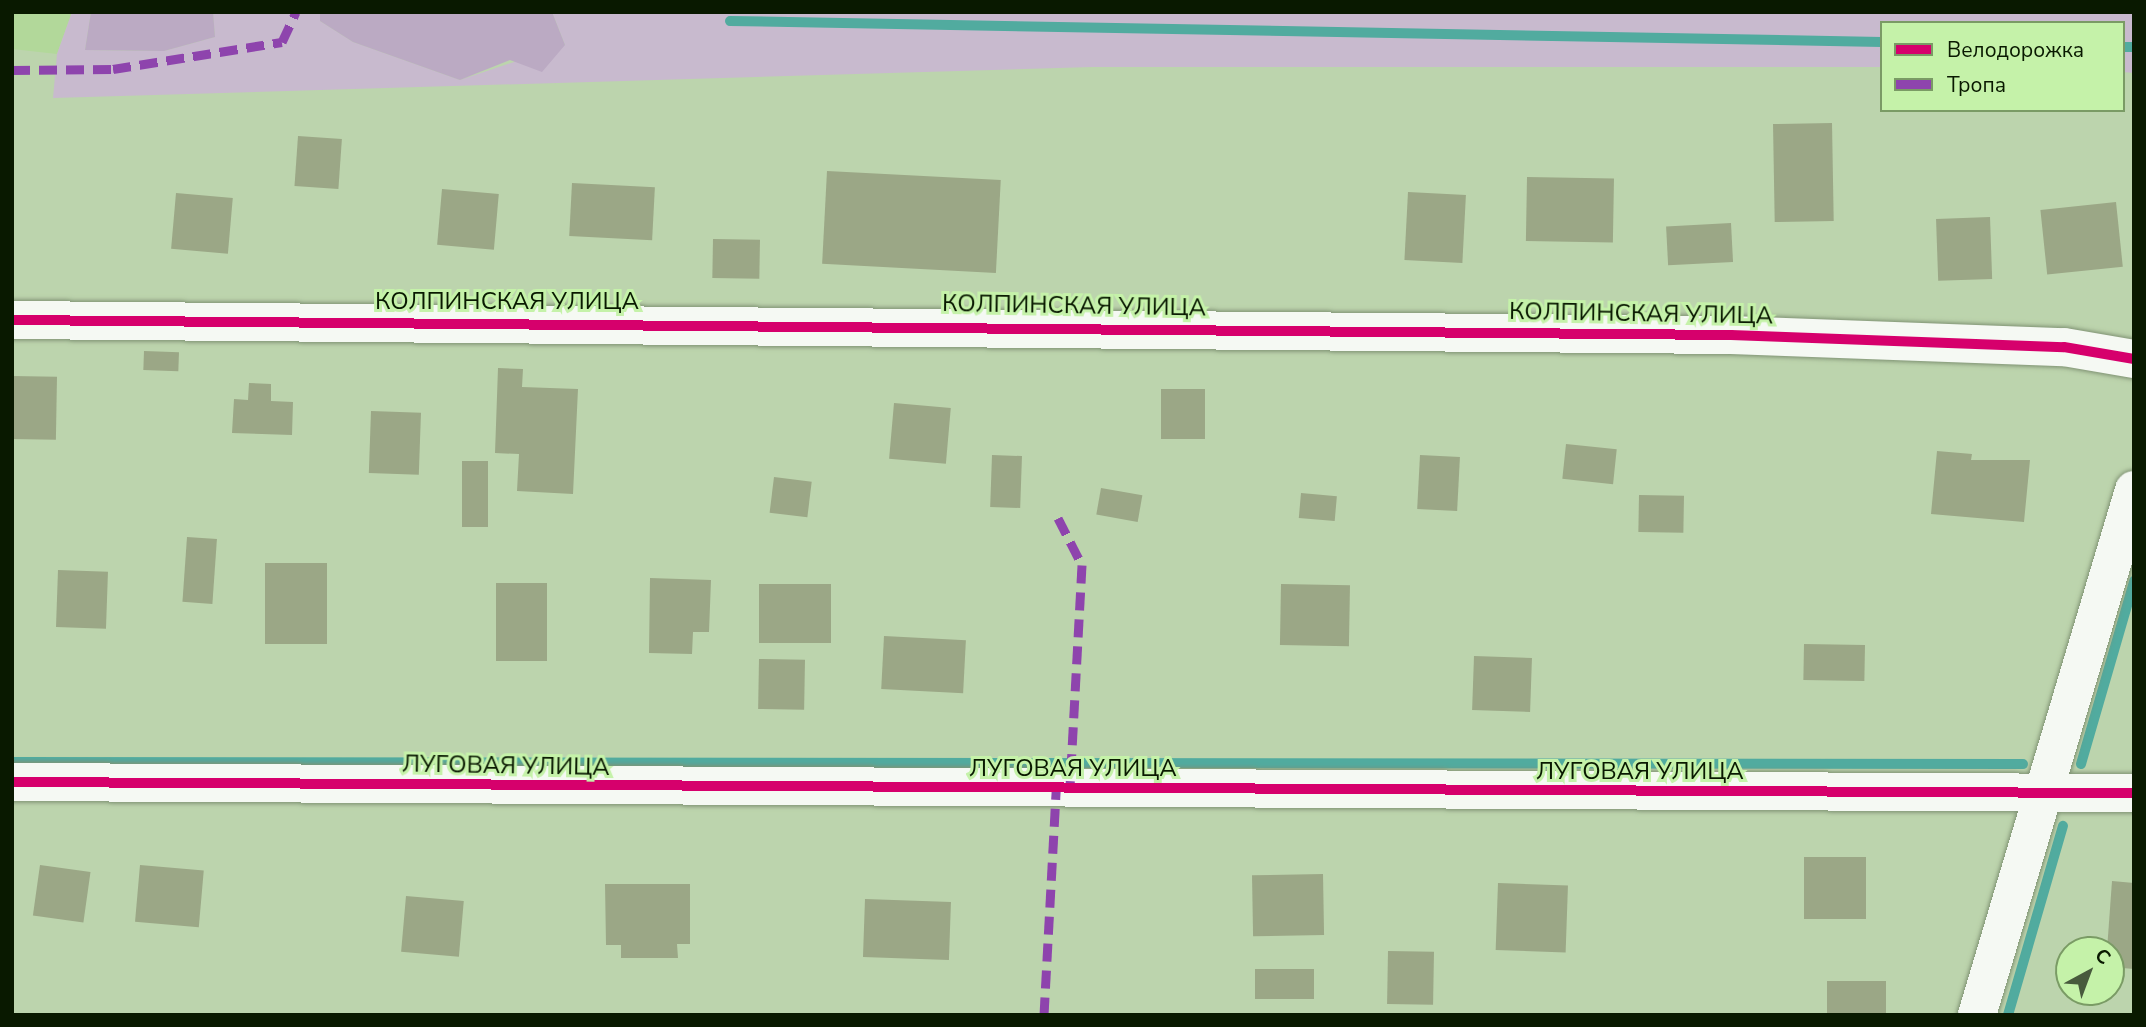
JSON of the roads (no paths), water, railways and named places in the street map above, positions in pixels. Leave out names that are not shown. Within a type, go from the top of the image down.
[{"type":"street","name":"КОЛПИНСКАЯ УЛИЦА","points":[[12,320],[1731,335],[2064,348],[2134,359]]},
{"type":"street","points":[[1977,1015],[2046,795],[2134,490]]},
{"type":"street","name":"ЛУГОВАЯ УЛИЦА","points":[[12,782],[2046,795],[2134,793]]},
{"type":"waterway","points":[[730,21],[1880,42]]},
{"type":"waterway","points":[[2125,47],[2134,47]]},
{"type":"waterway","points":[[2081,764],[2134,581]]},
{"type":"waterway","points":[[12,762],[2023,764]]},
{"type":"waterway","points":[[2008,1015],[2063,826]]}]
